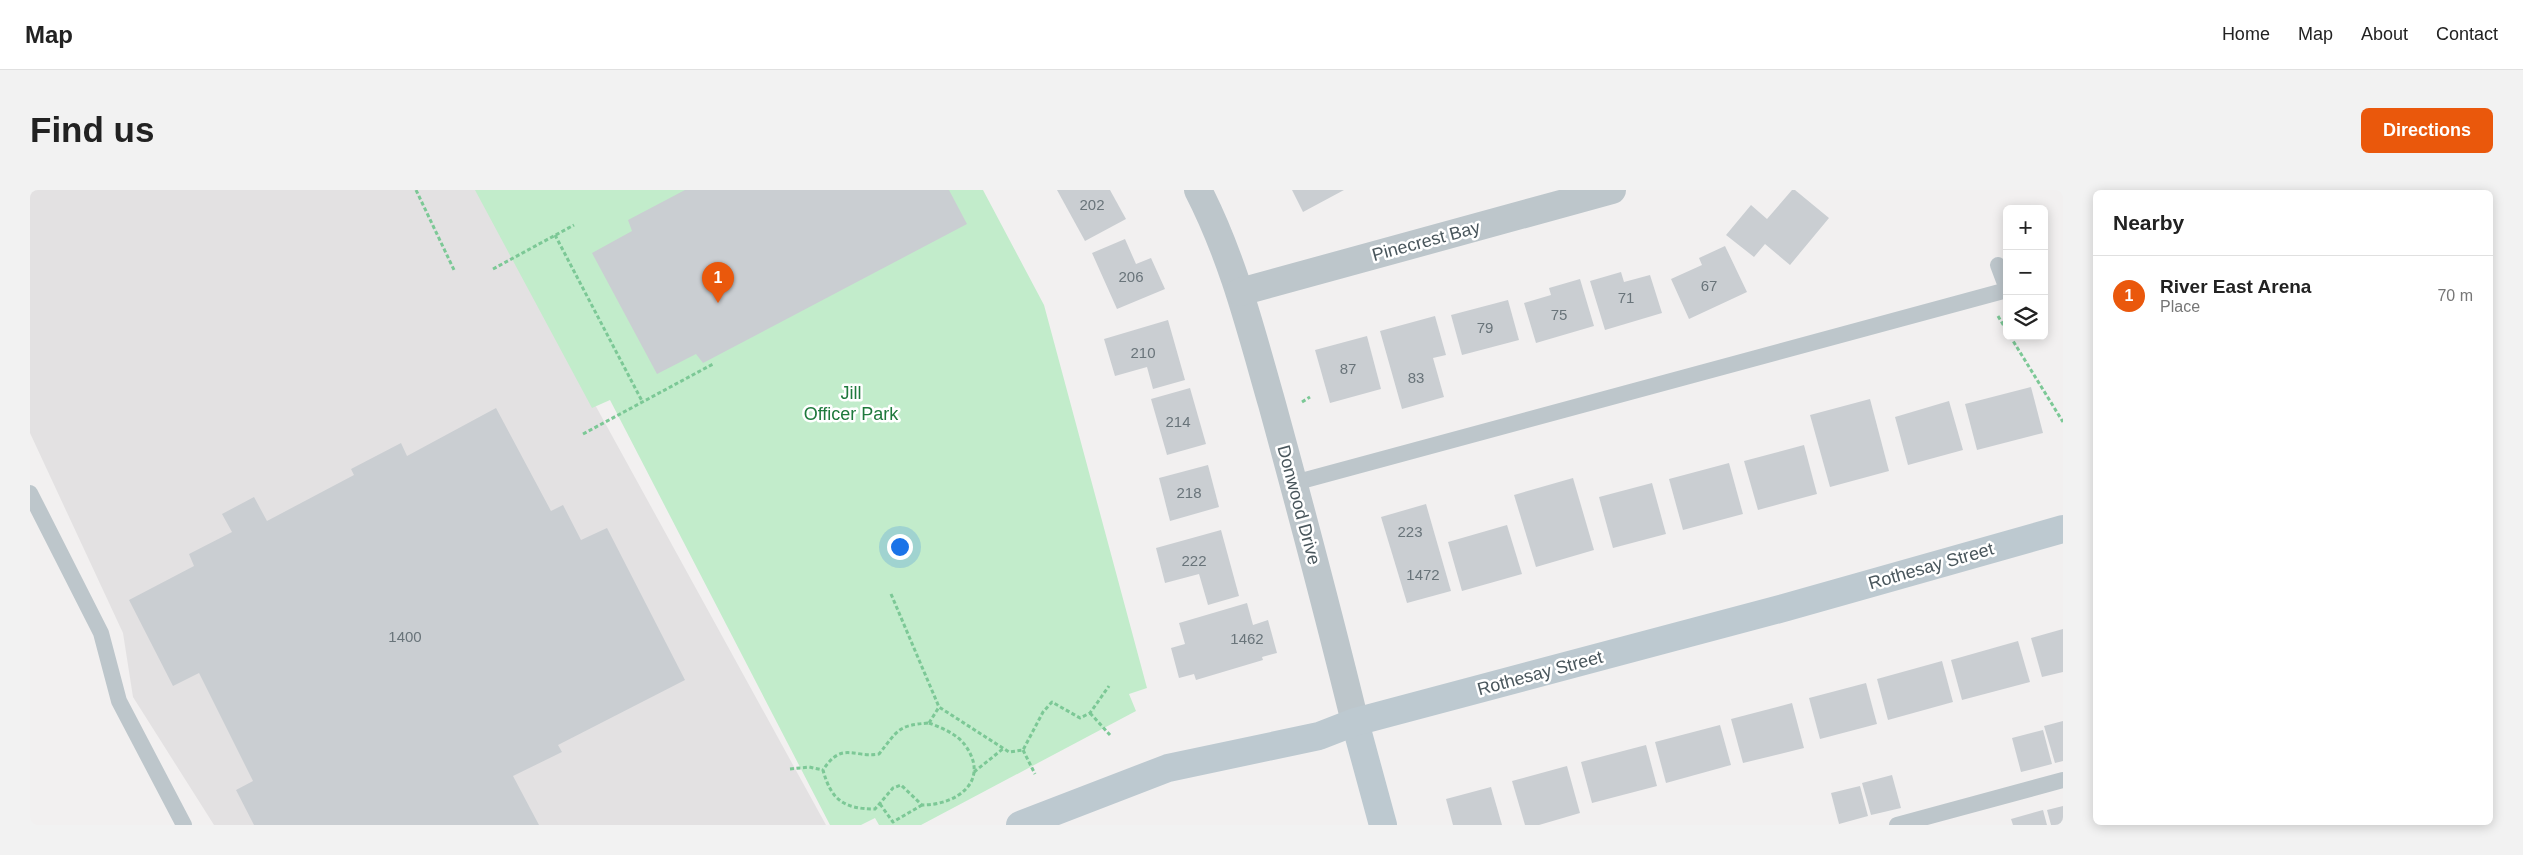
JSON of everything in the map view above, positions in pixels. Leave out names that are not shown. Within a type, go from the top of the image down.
[{"type":"street","name":"Donwood Drive","points":[[1198,190],[1223,243],[1240,292],[1294,484],[1384,825]]},
{"type":"street","name":"Pinecrest Bay","points":[[1240,292],[1612,190]]},
{"type":"street","name":"Rothesay Street","points":[[1020,825],[1168,768],[1319,736],[1356,722],[2063,529]]},
{"type":"lane","points":[[1998,266],[2003,279]]},
{"type":"lane","points":[[1294,484],[2003,290]]},
{"type":"lane","points":[[30,493],[101,633],[119,701],[184,825]]},
{"type":"lane","points":[[1898,825],[2063,780]]},
{"type":"path","points":[[416,190],[455,272]]},
{"type":"path","points":[[493,269],[574,225]]},
{"type":"path","points":[[555,235],[642,401]]},
{"type":"path","points":[[2012,340],[2063,422]]},
{"type":"path","points":[[583,434],[713,364]]},
{"type":"path","points":[[891,594],[939,707],[1009,752],[1023,750]]},
{"type":"path","points":[[1023,750],[1044,712],[1052,702],[1080,718],[1090,713],[1109,686]]},
{"type":"path","points":[[929,723],[939,707]]},
{"type":"path","points":[[1090,713],[1110,735]]},
{"type":"path","points":[[880,804],[894,824],[922,805],[936,805],[959,796],[974,780],[975,762],[965,744],[949,731],[929,723],[911,724],[898,730],[879,754],[868,756],[848,751],[831,758],[824,770],[827,784],[838,801],[858,809],[875,809],[893,788],[901,785],[922,805]]},
{"type":"path","points":[[974,772],[1004,748]]},
{"type":"path","points":[[1023,750],[1036,774]]},
{"type":"path","points":[[790,768],[809,767],[824,770]]},
{"type":"shaded area","points":[[30,190],[477,190],[826,825],[214,825],[133,697],[123,633],[30,433]]},
{"type":"green space","name":"Jill Officer Park","points":[[475,190],[983,190],[1044,305],[1147,688],[1129,694],[1136,711],[921,825],[879,825],[875,818],[861,825],[830,825],[610,400],[592,408]]},
{"type":"building","points":[[685,190],[949,190],[967,224],[703,363],[696,354],[657,374],[592,253],[632,231],[628,220]]},
{"type":"building","points":[[1057,190],[1110,190],[1126,219],[1085,241]]},
{"type":"building","points":[[1292,190],[1344,190],[1303,212]]},
{"type":"building","points":[[1792,190],[1795,190],[1829,218],[1790,265],[1765,244],[1754,257],[1726,235],[1751,205],[1767,219]]},
{"type":"building","points":[[1125,239],[1136,264],[1151,258],[1165,289],[1117,309],[1092,253]]},
{"type":"building","points":[[1725,246],[1747,292],[1689,319],[1671,279],[1702,265],[1699,258]]},
{"type":"building","points":[[1621,272],[1624,282],[1650,275],[1662,313],[1605,330],[1590,281]]},
{"type":"building","points":[[1580,279],[1594,326],[1536,343],[1524,303],[1551,295],[1549,288]]},
{"type":"building","points":[[1508,300],[1519,340],[1462,355],[1451,315]]},
{"type":"building","points":[[1435,316],[1446,355],[1433,358],[1444,397],[1402,409],[1380,331]]},
{"type":"building","points":[[1168,320],[1185,380],[1153,389],[1147,367],[1115,376],[1104,339]]},
{"type":"building","points":[[1367,336],[1381,389],[1330,403],[1315,350]]},
{"type":"building","points":[[2031,387],[2043,433],[1977,450],[1965,404]]},
{"type":"building","points":[[1190,388],[1206,444],[1167,455],[1151,399]]},
{"type":"building","points":[[1870,399],[1889,471],[1830,487],[1810,415]]},
{"type":"building","points":[[1949,401],[1963,450],[1908,465],[1895,417]]},
{"type":"building","points":[[496,408],[551,511],[563,505],[581,540],[607,528],[685,680],[558,745],[562,752],[513,776],[539,825],[254,825],[236,790],[253,781],[199,673],[173,686],[129,600],[194,566],[189,554],[232,532],[222,514],[254,497],[267,521],[354,475],[351,469],[401,443],[407,456]]},
{"type":"building","points":[[1804,445],[1817,494],[1758,510],[1744,461]]},
{"type":"building","points":[[1729,463],[1743,514],[1683,530],[1669,479]]},
{"type":"building","points":[[1208,465],[1219,507],[1170,521],[1159,478]]},
{"type":"building","points":[[1573,478],[1594,550],[1536,567],[1514,495]]},
{"type":"building","points":[[1652,483],[1666,534],[1613,548],[1599,497]]},
{"type":"building","points":[[1426,504],[1451,591],[1407,603],[1381,517]]},
{"type":"building","points":[[1507,525],[1522,574],[1462,591],[1448,542]]},
{"type":"building","points":[[1221,530],[1239,596],[1208,605],[1199,574],[1165,583],[1156,548]]},
{"type":"building","points":[[1247,603],[1253,625],[1268,620],[1277,653],[1262,657],[1263,660],[1196,680],[1194,674],[1179,678],[1171,648],[1185,644],[1179,623]]},
{"type":"building","points":[[2063,629],[2063,672],[2042,677],[2031,638]]},
{"type":"building","points":[[2018,641],[2030,682],[1962,700],[1951,660]]},
{"type":"building","points":[[1942,661],[1953,702],[1888,720],[1877,679]]},
{"type":"building","points":[[1866,683],[1877,724],[1820,739],[1809,698]]},
{"type":"building","points":[[1792,703],[1804,748],[1743,763],[1731,719]]},
{"type":"building","points":[[2063,721],[2063,761],[2055,763],[2044,726]]},
{"type":"building","points":[[1720,725],[1731,765],[1666,783],[1655,742]]},
{"type":"building","points":[[2043,730],[2052,764],[2021,772],[2012,738]]},
{"type":"building","points":[[1646,745],[1657,786],[1592,803],[1581,762]]},
{"type":"building","points":[[1567,766],[1580,813],[1539,825],[1525,825],[1512,781]]},
{"type":"building","points":[[1892,775],[1901,808],[1871,815],[1862,783]]},
{"type":"building","points":[[1860,786],[1868,816],[1839,824],[1831,793]]},
{"type":"building","points":[[1491,787],[1502,825],[1453,825],[1446,799]]},
{"type":"building","points":[[2063,806],[2063,825],[2051,825],[2047,810]]},
{"type":"building","points":[[2043,810],[2047,825],[2013,825],[2011,819]]},
{"type":"place","name":"River East Arena","points":[[718,303]]}]
